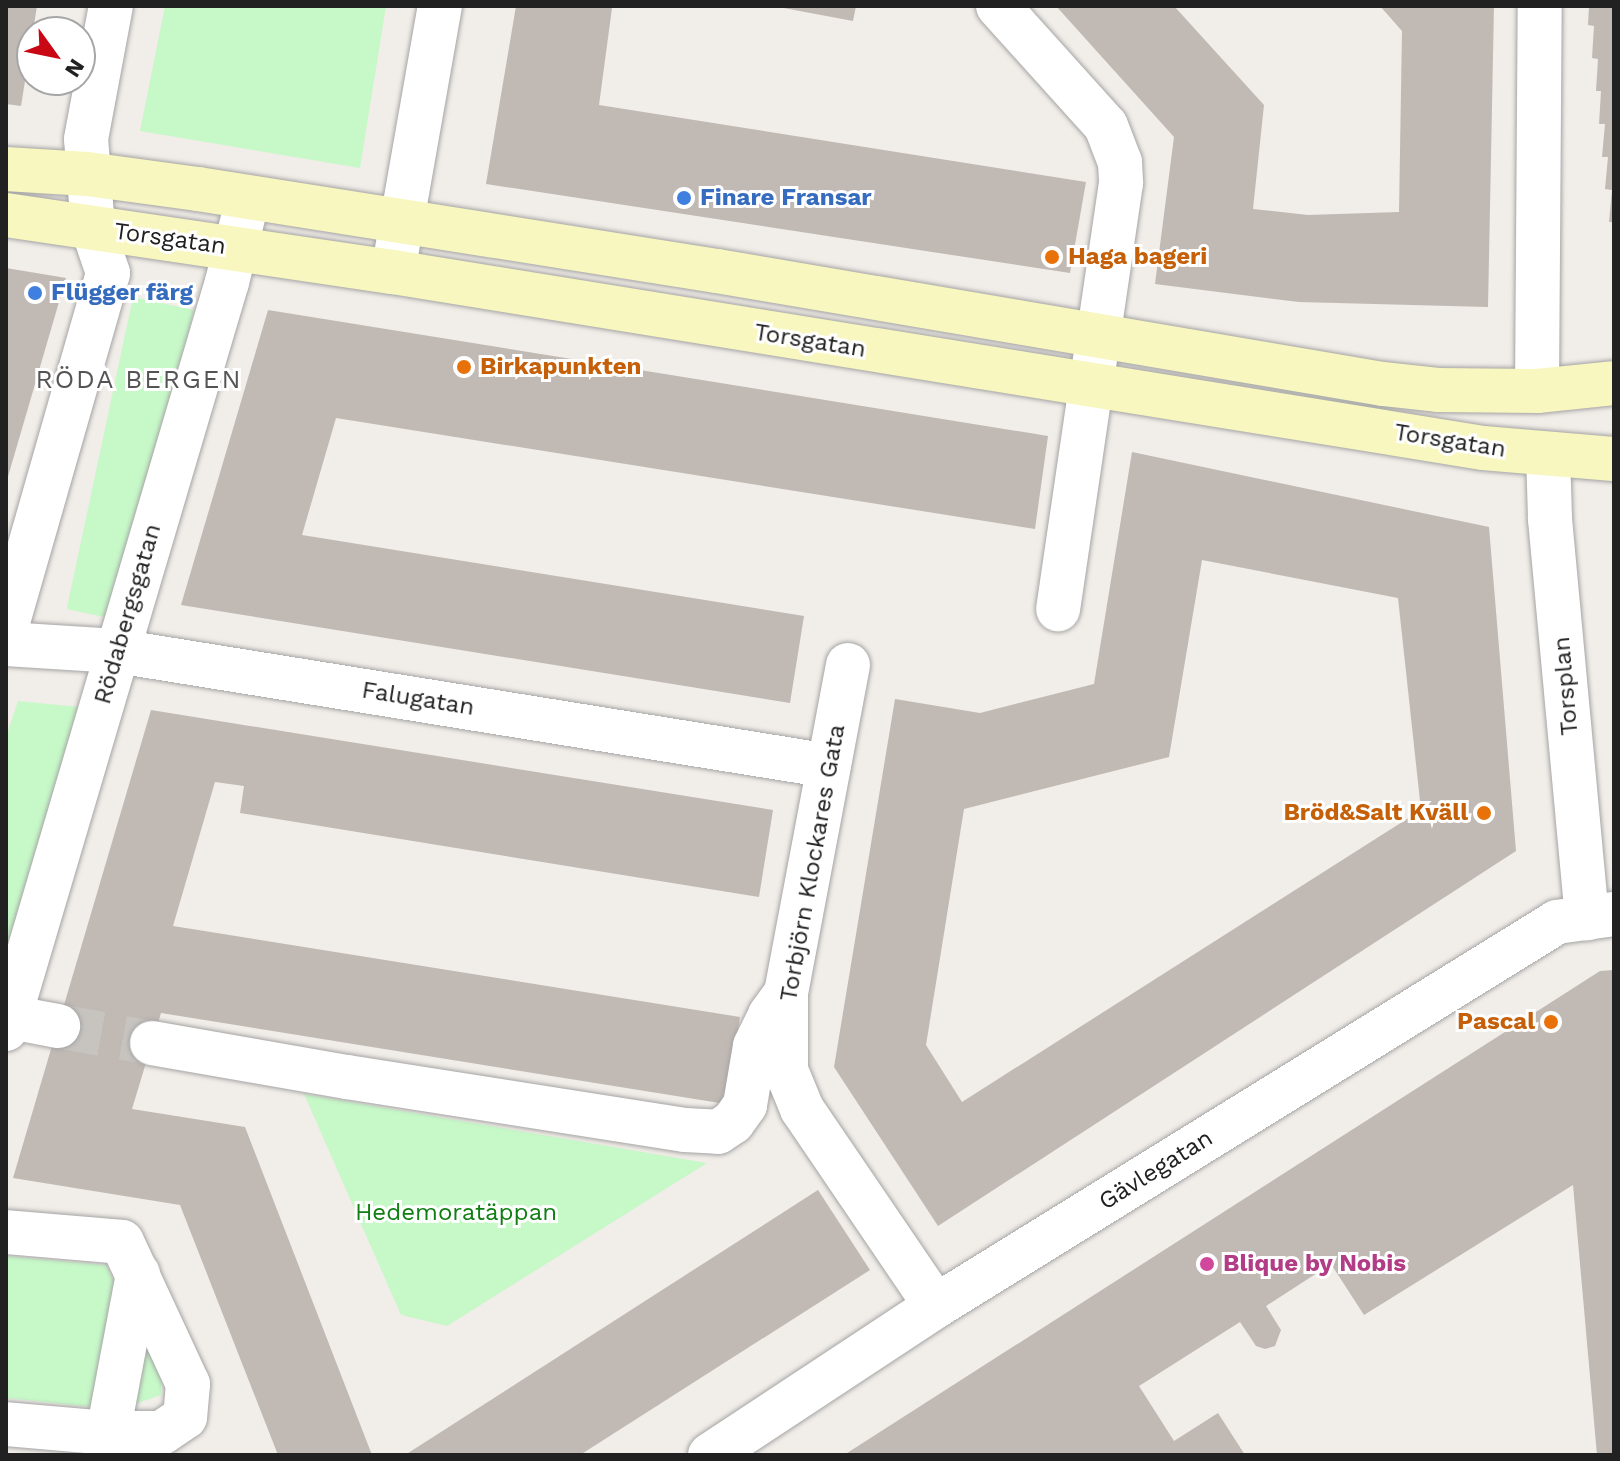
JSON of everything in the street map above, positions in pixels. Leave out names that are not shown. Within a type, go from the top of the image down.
[{"type":"main road","name":"Torsgatan","points":[[6,169],[87,174],[403,221],[1383,384],[1438,390],[1537,391],[1614,383]]},
{"type":"main road","name":"Torsgatan","points":[[6,215],[393,272],[1483,448],[1614,459]]},
{"type":"street","points":[[6,629],[108,273],[93,229],[86,139],[111,6]]},
{"type":"street","points":[[393,272],[440,6]]},
{"type":"street","points":[[998,6],[1106,126],[1117,152],[1121,183],[1058,609]]},
{"type":"street","points":[[1537,391],[1540,6]]},
{"type":"street","name":"Rödabergsgatan","points":[[8,1023],[236,248],[248,198]]},
{"type":"street","name":"Torsplan","points":[[1548,454],[1550,519],[1600,916]]},
{"type":"street","name":"Falugatan","points":[[6,644],[117,651],[829,766]]},
{"type":"street","name":"Torbjörn Klockares Gata","points":[[848,665],[786,993],[786,1070],[802,1109],[936,1306]]},
{"type":"street","name":"Gävlegatan","points":[[710,1455],[936,1306],[1557,922],[1600,916]]},
{"type":"street","points":[[152,1043],[470,1096],[718,1132],[733,1122],[745,1105],[755,1046],[770,1015],[786,993]]},
{"type":"street","points":[[8,1023],[58,1026]]},
{"type":"street","points":[[6,1232],[122,1242],[188,1384],[185,1417],[161,1433],[108,1433],[6,1424]]},
{"type":"street","points":[[108,1433],[138,1274]]},
{"type":"green space","points":[[165,6],[386,6],[360,168],[140,131]]},
{"type":"green space","points":[[133,297],[194,310],[127,622],[67,609]]},
{"type":"green space","points":[[18,701],[79,707],[6,950],[6,737]]},
{"type":"green space","name":"Hedemoratäppan","points":[[304,1094],[707,1163],[447,1326],[401,1315]]},
{"type":"green space","points":[[6,1256],[106,1265],[161,1369],[161,1395],[118,1410],[6,1398]]},
{"type":"building","points":[[6,6],[37,6],[35,16],[16,16],[16,96],[23,96],[21,106],[6,104]]},
{"type":"building","points":[[516,6],[612,8],[599,105],[1086,182],[1070,273],[486,184]]},
{"type":"building","points":[[773,6],[856,6],[853,21]]},
{"type":"building","points":[[1056,6],[1174,6],[1264,105],[1253,209],[1308,215],[1399,212],[1402,31],[1380,6],[1494,6],[1488,307],[1299,302],[1155,284],[1174,137]]},
{"type":"building","points":[[1589,6],[1614,6],[1614,222],[1609,222],[1612,190],[1605,189],[1608,157],[1602,157],[1605,124],[1599,124],[1601,91],[1596,91],[1598,59],[1592,58],[1594,26],[1588,25]]},
{"type":"building","points":[[6,268],[66,278],[7,480],[6,480]]},
{"type":"building","points":[[268,310],[1048,436],[1035,529],[336,418],[302,535],[804,616],[790,703],[181,605]]},
{"type":"building","points":[[1132,452],[1489,527],[1516,851],[938,1226],[834,1067],[895,699],[980,713],[1094,684]],"holes":[[[1202,560],[1398,598],[1421,810],[962,1102],[926,1045],[964,809],[1169,757]]]},
{"type":"building","points":[[151,710],[773,810],[759,897],[240,813],[244,786],[215,782],[173,926],[740,1017],[726,1104],[161,1013],[132,1109],[245,1127],[372,1455],[278,1455],[180,1205],[13,1178]]},
{"type":"building","points":[[1614,970],[1614,1455],[1597,1455],[1573,1185],[1364,1315],[1331,1264],[1266,1306],[1281,1330],[1275,1346],[1265,1349],[1256,1346],[1240,1322],[1139,1386],[1174,1441],[1218,1413],[1245,1455],[844,1455],[1600,971]]},
{"type":"building","points":[[818,1190],[870,1270],[580,1455],[405,1455]]},
{"type":"tunnel","points":[[58,1026],[152,1043]]},
{"type":"place","name":"Finare Fransar","points":[[684,198]]},
{"type":"place","name":"Haga bageri","points":[[1052,257]]},
{"type":"place","name":"Flügger färg","points":[[35,293]]},
{"type":"place","name":"Birkapunkten","points":[[464,367]]},
{"type":"place","name":"Bröd&Salt Kväll","points":[[1484,813]]},
{"type":"place","name":"Pascal","points":[[1551,1022]]},
{"type":"place","name":"Blique by Nobis","points":[[1207,1264]]},
{"type":"district","name":"RÖDA BERGEN","points":[[139,380]]}]
